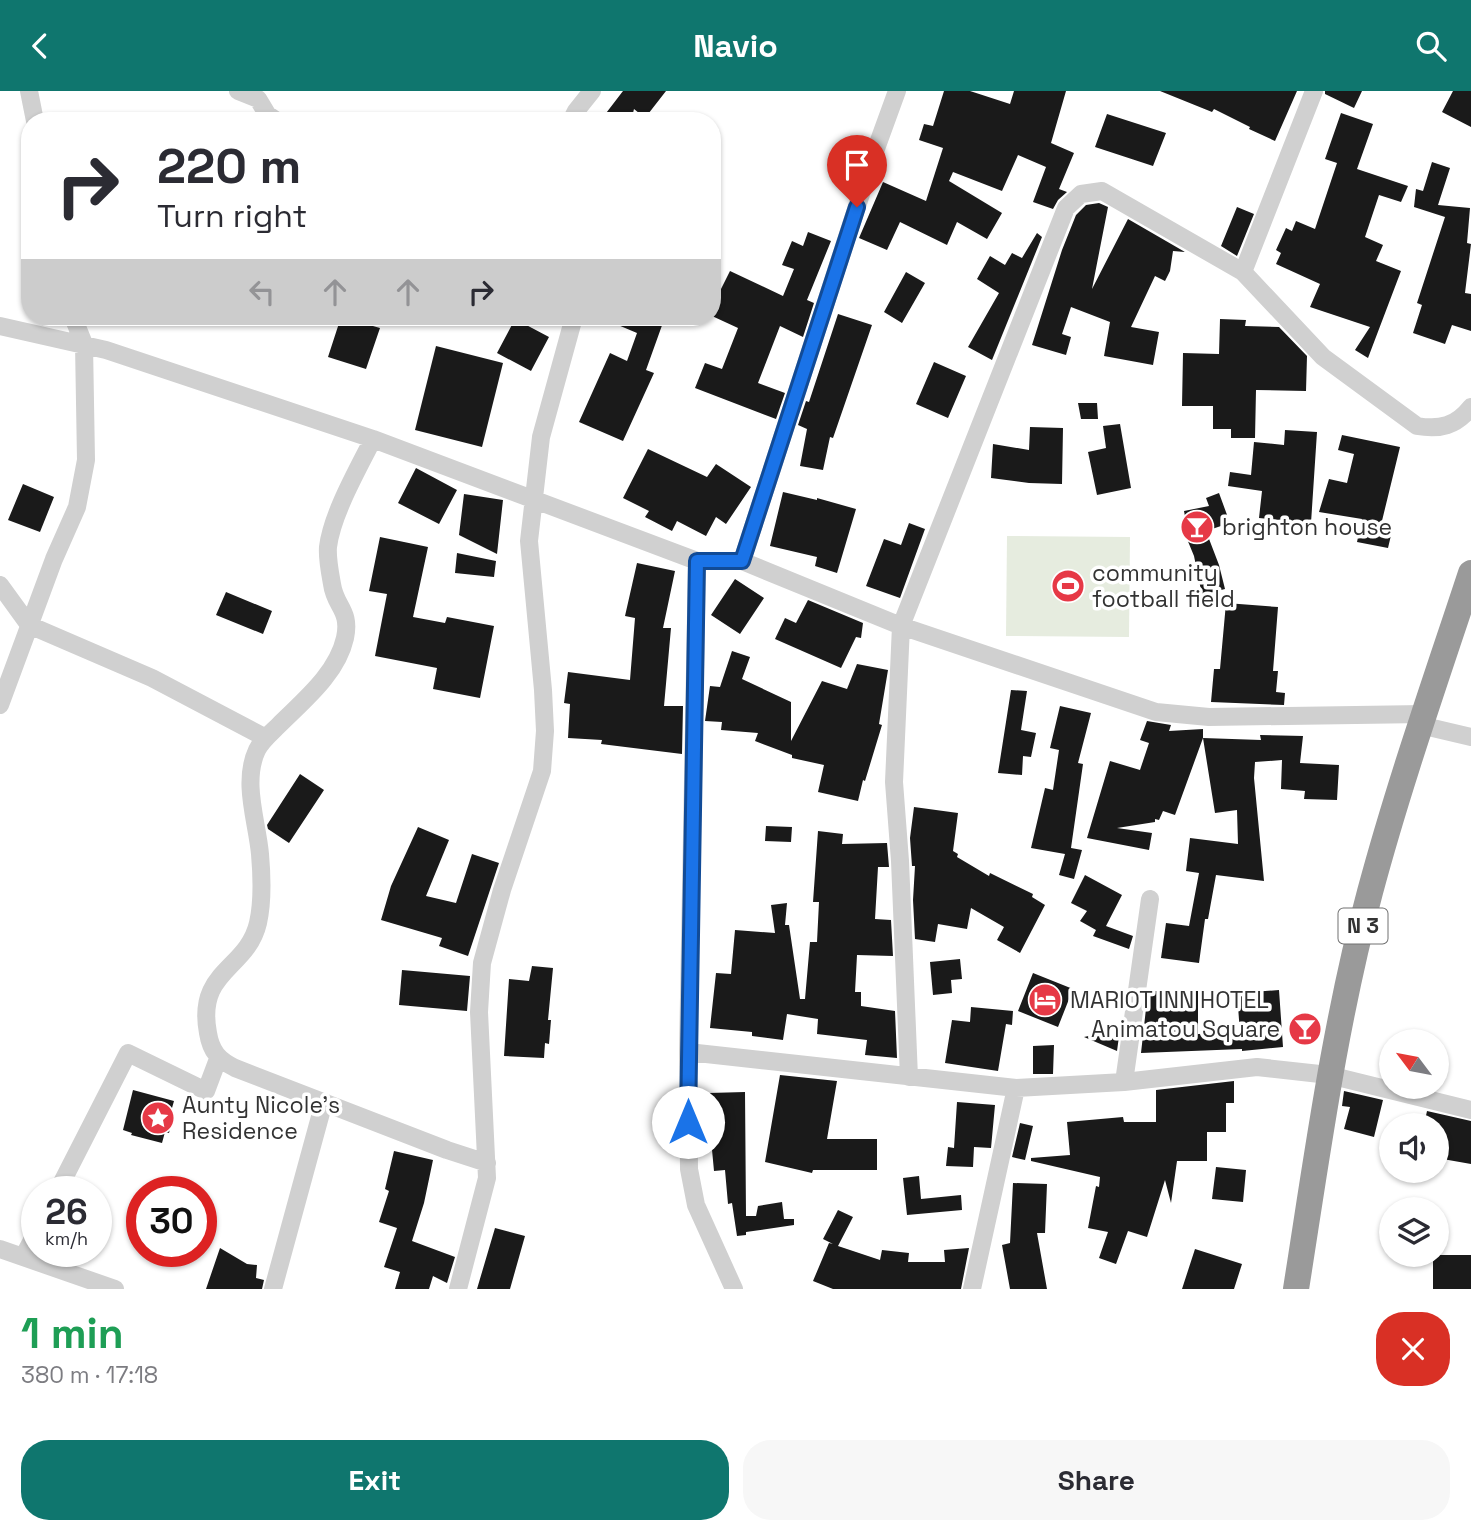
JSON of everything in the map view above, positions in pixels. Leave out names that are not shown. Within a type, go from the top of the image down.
[{"type":"highway","name":"N 3","points":[[1296,1289],[1329,1075],[1370,894],[1422,719],[1471,573]]},
{"type":"street","points":[[29,91],[33,112]]},
{"type":"street","points":[[238,91],[260,95],[266,112]]},
{"type":"street","points":[[576,112],[592,91]]},
{"type":"street","points":[[742,561],[873,157],[897,91]]},
{"type":"street","points":[[1243,271],[1314,91]]},
{"type":"street","points":[[909,1077],[894,782],[901,626],[1066,208],[1082,194],[1102,191],[1243,271],[1323,357],[1417,426],[1449,426],[1463,417],[1471,407]]},
{"type":"street","points":[[0,326],[84,344],[373,439],[697,561],[742,561],[901,626],[1156,712],[1209,717],[1422,719],[1471,737]]},
{"type":"street","points":[[0,705],[54,559],[77,507],[86,460],[84,344],[77,326]]},
{"type":"street","points":[[458,1289],[487,1178],[479,1012],[482,963],[502,890],[542,771],[545,731],[543,690],[529,541],[541,437],[572,326]]},
{"type":"street","points":[[373,439],[340,508],[328,547],[332,587],[348,619],[345,641],[328,674],[257,749],[252,768],[253,809],[260,853],[262,895],[258,926],[244,952],[225,969],[209,993],[205,1018],[210,1044],[218,1059],[235,1068],[487,1163]]},
{"type":"street","points":[[697,561],[688,1052],[689,1169],[696,1205],[734,1289]]},
{"type":"street","points":[[0,585],[29,625],[152,678],[266,738]]},
{"type":"street","points":[[1124,1082],[1150,899]]},
{"type":"street","points":[[688,1052],[1016,1088],[1124,1082],[1257,1067],[1329,1075],[1471,1110]]},
{"type":"street","points":[[65,1176],[128,1053],[206,1091],[218,1059]]},
{"type":"street","points":[[972,1289],[1016,1088]]},
{"type":"street","points":[[273,1289],[324,1102]]},
{"type":"street","points":[[0,1249],[21,1256]]},
{"type":"street","points":[[52,1267],[116,1289]]},
{"type":"shaded area","name":"community football field","points":[[1007,536],[1130,537],[1129,637],[1006,636]]},
{"type":"building","points":[[623,91],[666,91],[650,112],[638,112],[634,109],[633,112],[607,112]]},
{"type":"building","points":[[944,91],[970,91],[1010,104],[1014,91],[1066,91],[1051,143],[1074,153],[1059,189],[1067,192],[1053,209],[1033,202],[1046,167],[1018,155],[1002,191],[953,172],[949,181],[1002,213],[987,239],[957,222],[947,245],[900,222],[887,250],[859,238],[883,182],[926,201],[943,148],[919,140],[924,124],[933,126]]},
{"type":"building","points":[[1160,91],[1297,91],[1275,141],[1214,109],[1212,112]]},
{"type":"building","points":[[1325,91],[1362,91],[1354,108],[1325,94]]},
{"type":"building","points":[[1453,91],[1471,91],[1471,127],[1442,112]]},
{"type":"building","points":[[1341,113],[1373,124],[1357,169],[1408,186],[1401,202],[1379,195],[1365,237],[1383,245],[1376,261],[1401,271],[1368,358],[1355,350],[1370,327],[1310,307],[1320,284],[1276,264],[1281,253],[1276,250],[1286,228],[1292,231],[1296,221],[1315,229],[1337,163],[1325,159]]},
{"type":"building","points":[[1107,114],[1166,133],[1153,166],[1095,147]]},
{"type":"building","points":[[1432,162],[1450,168],[1438,205],[1470,208],[1467,243],[1471,244],[1465,293],[1471,294],[1471,331],[1452,325],[1445,344],[1413,333],[1422,305],[1417,303],[1445,217],[1414,207],[1416,189],[1423,191]]},
{"type":"building","points":[[1099,203],[1108,207],[1092,289],[1128,219],[1185,252],[1173,251],[1170,271],[1165,281],[1155,276],[1131,327],[1159,332],[1153,365],[1104,356],[1110,322],[1071,307],[1062,334],[1071,337],[1066,355],[1032,345],[1076,215],[1086,205]]},
{"type":"building","points":[[1237,207],[1254,214],[1237,256],[1221,246]]},
{"type":"building","points":[[808,232],[831,241],[807,300],[814,303],[803,337],[780,326],[758,383],[785,393],[776,419],[695,388],[705,363],[722,369],[738,328],[721,320],[721,289],[730,271],[783,296],[794,269],[782,265],[792,241],[803,246]]},
{"type":"building","points":[[1037,233],[1042,237],[992,360],[968,347],[999,293],[977,279],[990,256],[1005,265],[1012,253],[1022,258]]},
{"type":"building","points":[[906,272],[925,283],[902,323],[884,312]]},
{"type":"building","points":[[838,314],[872,325],[833,438],[830,437],[823,470],[800,466],[807,429],[798,425],[806,401],[809,402]]},
{"type":"building","points":[[1220,319],[1246,320],[1245,326],[1279,327],[1307,356],[1306,391],[1256,390],[1255,438],[1231,438],[1231,429],[1213,429],[1213,406],[1182,406],[1183,353],[1219,354]]},
{"type":"building","points":[[338,326],[380,328],[366,369],[328,357]]},
{"type":"building","points":[[511,326],[528,326],[549,337],[531,371],[497,353]]},
{"type":"building","points":[[620,326],[662,326],[646,370],[654,373],[623,441],[579,422],[610,353],[627,361],[637,333]]},
{"type":"building","points":[[436,346],[503,363],[482,447],[415,430]]},
{"type":"building","points":[[934,362],[966,376],[948,418],[916,404]]},
{"type":"building","points":[[1078,403],[1097,403],[1098,419],[1081,419]]},
{"type":"building","points":[[1120,424],[1131,488],[1097,495],[1088,452],[1106,448],[1103,426]]},
{"type":"building","points":[[1030,427],[1063,428],[1062,484],[991,478],[993,444],[1029,450]]},
{"type":"building","points":[[1285,430],[1317,432],[1311,523],[1259,518],[1262,491],[1228,486],[1230,472],[1251,475],[1254,442],[1284,445]]},
{"type":"building","points":[[1342,435],[1400,447],[1380,529],[1392,531],[1388,548],[1357,542],[1362,519],[1319,512],[1329,479],[1347,483],[1354,454],[1338,450]]},
{"type":"building","points":[[648,449],[707,477],[716,464],[751,487],[726,524],[716,517],[706,536],[677,521],[672,531],[645,517],[649,511],[623,498]]},
{"type":"building","points":[[416,468],[457,490],[439,524],[398,503]]},
{"type":"building","points":[[23,484],[54,497],[40,532],[8,520]]},
{"type":"building","points":[[783,492],[856,509],[837,573],[815,566],[817,557],[770,546]]},
{"type":"building","points":[[1219,493],[1230,523],[1206,531],[1225,589],[1202,595],[1194,556],[1187,539],[1184,511],[1209,506],[1206,498]]},
{"type":"building","points":[[464,494],[503,500],[497,554],[459,535]]},
{"type":"building","points":[[909,523],[925,529],[900,598],[866,586],[884,539],[901,545]]},
{"type":"building","points":[[380,537],[428,547],[413,617],[445,623],[447,617],[494,626],[480,698],[433,689],[437,668],[375,656],[387,594],[369,591]]},
{"type":"building","points":[[457,553],[496,561],[494,577],[455,573]]},
{"type":"building","points":[[637,563],[675,571],[663,628],[671,628],[664,706],[683,706],[682,754],[601,744],[602,740],[568,738],[570,704],[564,703],[568,672],[630,680],[635,618],[625,616]]},
{"type":"building","points":[[735,579],[764,598],[740,634],[711,615]]},
{"type":"building","points":[[226,592],[272,611],[263,634],[216,615]]},
{"type":"building","points":[[808,600],[863,623],[861,638],[856,637],[841,668],[775,639],[785,618],[796,623]]},
{"type":"building","points":[[1226,603],[1278,607],[1273,671],[1278,671],[1276,692],[1285,693],[1284,705],[1211,702],[1214,669],[1220,669]]},
{"type":"building","points":[[732,651],[750,657],[742,679],[791,702],[791,741],[822,681],[847,689],[857,664],[888,670],[879,724],[882,725],[858,801],[818,792],[824,765],[792,758],[792,755],[755,741],[758,733],[721,730],[722,722],[705,721],[710,686],[720,687]]},
{"type":"building","points":[[1011,690],[1027,691],[1021,730],[1036,733],[1031,757],[1023,756],[1022,775],[998,773]]},
{"type":"building","points":[[1060,706],[1091,713],[1078,763],[1083,764],[1071,848],[1082,850],[1074,879],[1059,875],[1065,854],[1031,848],[1045,788],[1053,790],[1059,750],[1050,748]]},
{"type":"building","points":[[1147,721],[1171,725],[1169,731],[1203,729],[1203,738],[1175,815],[1163,811],[1155,822],[1117,828],[1152,833],[1149,850],[1087,838],[1110,761],[1140,770],[1149,743],[1140,740]]},
{"type":"building","points":[[1260,735],[1303,736],[1300,763],[1339,765],[1337,800],[1304,799],[1305,791],[1281,789],[1282,760],[1255,762],[1254,778],[1264,881],[1216,875],[1208,919],[1205,919],[1199,963],[1161,958],[1166,923],[1189,926],[1199,873],[1186,871],[1190,838],[1238,844],[1237,810],[1215,813],[1203,738],[1261,740]]},
{"type":"building","points":[[300,774],[324,790],[289,843],[268,829],[267,825]]},
{"type":"building","points":[[914,807],[958,813],[953,851],[958,854],[957,857],[989,876],[990,873],[1033,894],[1032,897],[1045,905],[1020,953],[997,940],[1004,927],[971,908],[967,929],[938,924],[935,942],[915,939],[915,866],[912,866],[910,838]]},
{"type":"building","points":[[766,826],[792,827],[791,842],[765,841]]},
{"type":"building","points":[[418,827],[449,840],[426,896],[456,903],[472,854],[499,863],[468,956],[439,946],[442,938],[381,920],[391,886]]},
{"type":"building","points":[[818,831],[843,834],[842,844],[887,843],[889,867],[878,867],[875,919],[891,920],[893,956],[857,955],[855,992],[861,992],[861,1006],[895,1011],[897,1058],[865,1055],[867,1040],[817,1034],[818,1019],[787,1014],[783,1040],[752,1036],[752,1032],[710,1028],[716,973],[731,974],[735,930],[775,933],[771,905],[787,903],[785,925],[789,925],[800,999],[805,999],[810,942],[817,942],[819,902],[813,902]]},
{"type":"building","points":[[1085,875],[1122,895],[1106,926],[1133,936],[1129,949],[1093,936],[1096,930],[1080,921],[1087,911],[1071,903]]},
{"type":"building","points":[[960,959],[962,979],[951,980],[952,993],[933,995],[930,962]]},
{"type":"building","points":[[532,966],[553,968],[548,1020],[551,1020],[549,1044],[545,1043],[544,1058],[504,1056],[509,979],[529,981]]},
{"type":"building","points":[[402,970],[470,976],[467,1011],[399,1005]]},
{"type":"building","name":"MARIOT INN HOTEL","points":[[1033,973],[1073,989],[1058,1027],[1018,1011]]},
{"type":"building","points":[[1279,990],[1283,1047],[1242,1051],[1141,1053],[1148,991],[1198,991],[1198,1034],[1240,1033],[1237,993]]},
{"type":"building","points":[[971,1007],[1013,1011],[1012,1025],[1006,1024],[998,1071],[945,1063],[952,1020],[970,1022]]},
{"type":"building","points":[[1120,1029],[1117,1051],[1084,1037]]},
{"type":"building","points":[[1054,1045],[1053,1074],[1033,1074],[1033,1046]]},
{"type":"building","points":[[780,1075],[837,1081],[827,1139],[877,1139],[877,1170],[813,1170],[812,1173],[765,1162]]},
{"type":"building","points":[[1234,1081],[1234,1103],[1226,1103],[1226,1132],[1207,1132],[1207,1161],[1177,1161],[1171,1203],[1165,1180],[1147,1237],[1128,1231],[1116,1264],[1099,1258],[1108,1232],[1088,1228],[1100,1177],[1031,1161],[1031,1158],[1070,1155],[1067,1122],[1123,1117],[1124,1122],[1156,1122],[1156,1090]]},
{"type":"building","points":[[133,1090],[174,1101],[169,1133],[165,1132],[162,1143],[131,1135],[132,1133],[123,1130]]},
{"type":"building","points":[[1344,1091],[1383,1100],[1374,1137],[1344,1129],[1350,1107],[1342,1106]]},
{"type":"building","points":[[745,1092],[746,1216],[756,1216],[758,1206],[782,1202],[784,1219],[794,1219],[794,1225],[746,1232],[746,1235],[737,1236],[732,1203],[728,1204],[725,1170],[714,1171],[709,1139],[709,1093]]},
{"type":"building","points":[[957,1102],[995,1105],[991,1148],[974,1147],[973,1167],[946,1166],[948,1147],[954,1148]]},
{"type":"building","points":[[1449,1116],[1471,1121],[1471,1164],[1449,1160]]},
{"type":"building","points":[[1020,1123],[1033,1126],[1025,1160],[1012,1157]]},
{"type":"building","points":[[394,1151],[433,1160],[412,1241],[455,1257],[447,1283],[433,1276],[429,1289],[395,1289],[400,1272],[384,1267],[397,1228],[379,1222],[389,1191],[385,1189]]},
{"type":"building","points":[[1216,1167],[1246,1170],[1243,1202],[1212,1199]]},
{"type":"building","points":[[919,1176],[921,1199],[961,1195],[962,1210],[907,1215],[903,1178]]},
{"type":"building","points":[[1013,1183],[1047,1184],[1045,1233],[1037,1233],[1047,1289],[1010,1289],[1002,1245],[1010,1243]]},
{"type":"building","points":[[838,1210],[853,1217],[838,1246],[880,1260],[882,1250],[909,1253],[908,1262],[945,1262],[944,1250],[969,1248],[961,1289],[833,1289],[813,1281],[829,1243],[833,1244],[823,1239]]},
{"type":"building","points":[[495,1228],[525,1236],[510,1289],[477,1289]]},
{"type":"building","points":[[220,1248],[247,1264],[257,1265],[256,1278],[264,1280],[262,1289],[206,1289],[214,1267],[217,1267]]},
{"type":"building","points":[[1195,1249],[1242,1264],[1234,1289],[1182,1289]]},
{"type":"building","points":[[1449,1255],[1471,1255],[1471,1289],[1433,1289],[1433,1267],[1449,1267]]},
{"type":"place","name":"brighton house","points":[[1197,527]]},
{"type":"place","name":"community football field","points":[[1068,586]]},
{"type":"place","name":"MARIOT INN HOTEL","points":[[1045,1000]]},
{"type":"place","name":"Animatou Square","points":[[1305,1029]]},
{"type":"place","name":"Aunty Nicole's Residence","points":[[158,1118]]},
{"type":"route","points":[[688,1122],[697,561],[742,561],[857,207]]}]
